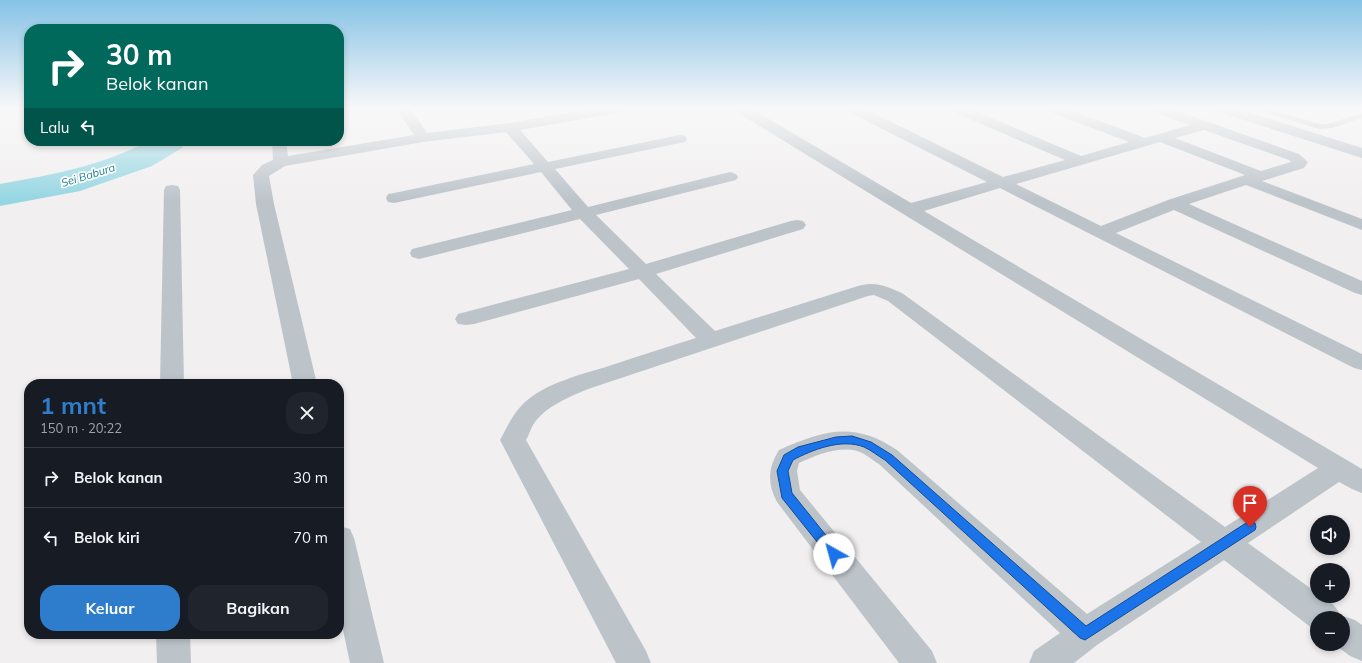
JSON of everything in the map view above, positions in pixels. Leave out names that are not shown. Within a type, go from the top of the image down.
[{"type":"street","points":[[304,379],[265,204],[261,175],[273,165],[281,162],[417,139]]},
{"type":"street","points":[[520,139],[584,213],[641,272],[711,340]]},
{"type":"street","points":[[394,198],[680,139]]},
{"type":"street","points":[[792,139],[1350,475]]},
{"type":"street","points":[[916,139],[1362,362]]},
{"type":"street","points":[[1028,139],[1080,161]]},
{"type":"street","points":[[1135,139],[1143,142]]},
{"type":"street","points":[[910,209],[1153,139]]},
{"type":"street","points":[[1163,139],[1362,225]]},
{"type":"street","points":[[1101,232],[1174,204],[1253,178],[1294,167],[1300,162],[1294,157],[1244,139]]},
{"type":"street","points":[[1318,139],[1362,153]]},
{"type":"street","points":[[279,146],[281,162]]},
{"type":"street","points":[[419,253],[730,177]]},
{"type":"street","points":[[172,190],[172,379]]},
{"type":"street","points":[[1174,204],[1362,289]]},
{"type":"street","points":[[466,319],[641,272],[797,225]]},
{"type":"street","points":[[634,663],[514,440],[521,423],[538,404],[560,391],[583,382],[865,290],[876,289],[895,297],[1316,611]]},
{"type":"street","points":[[920,663],[787,494],[783,471],[788,458],[802,450],[836,441],[852,440],[868,444],[888,457],[1085,634]]},
{"type":"street","points":[[1046,663],[1085,634],[1225,543],[1350,475]]},
{"type":"street","points":[[344,560],[367,663]]},
{"type":"street","points":[[1350,636],[1362,645]]},
{"type":"street","points":[[173,639],[174,663]]},
{"type":"waterway","name":"Sei Babura","points":[[0,195],[67,183],[140,159],[162,146]]},
{"type":"route","points":[[834,554],[787,494],[783,471],[788,458],[802,450],[836,441],[852,440],[868,444],[888,457],[1085,634],[1250,527]]}]
